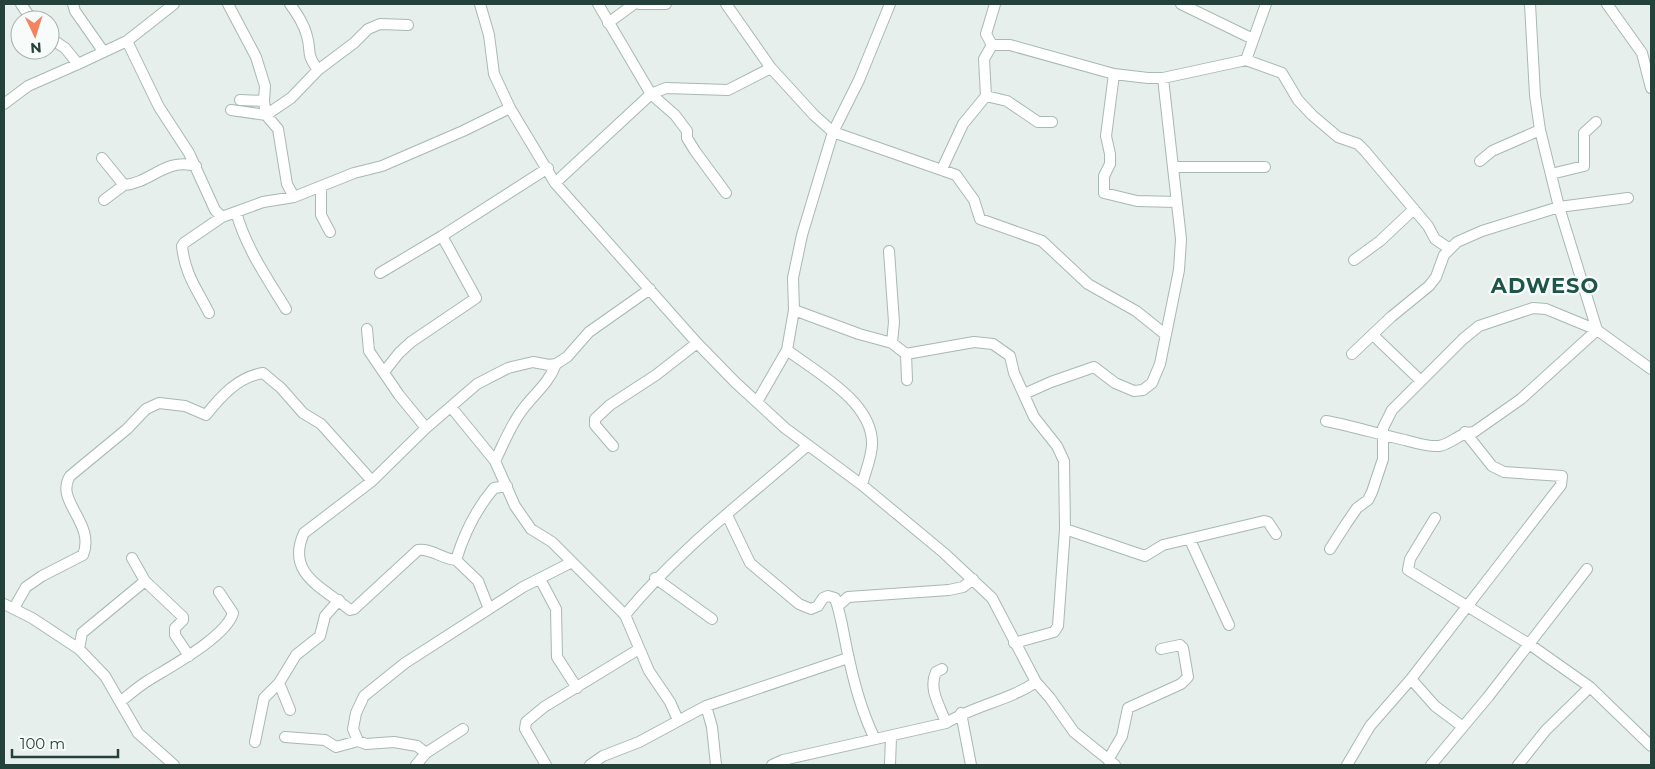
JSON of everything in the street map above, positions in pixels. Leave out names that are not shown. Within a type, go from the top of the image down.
[{"type":"street","points":[[73,4],[75,11],[103,50]]},
{"type":"street","points":[[4,104],[28,86],[78,64],[103,50],[127,41],[174,4]]},
{"type":"street","points":[[228,4],[256,57],[265,86],[264,101],[266,115],[278,129],[287,184],[294,197]]},
{"type":"street","points":[[290,4],[300,19],[307,38],[308,57],[318,70]]},
{"type":"street","points":[[480,4],[489,35],[494,74],[510,108],[548,168],[555,183],[698,343],[785,428],[862,485],[973,579],[992,598],[1036,682],[1074,732],[1112,763],[1122,736],[1128,708],[1181,684],[1188,677],[1183,648],[1180,645],[1161,649]]},
{"type":"street","points":[[598,4],[651,94],[675,115],[687,131],[687,138],[726,193]]},
{"type":"street","points":[[608,23],[634,4]]},
{"type":"street","points":[[639,4],[666,4]]},
{"type":"street","points":[[726,4],[771,68],[814,116],[833,132],[942,169],[960,178],[974,200],[980,219],[1042,241],[1088,284],[1136,311],[1166,335]]},
{"type":"street","points":[[758,402],[787,350],[794,310],[793,278],[833,132],[859,80],[890,4]]},
{"type":"street","points":[[992,45],[986,34],[995,4]]},
{"type":"street","points":[[1181,4],[1253,40]]},
{"type":"street","points":[[1246,60],[1266,4]]},
{"type":"street","points":[[1530,4],[1535,95],[1540,130],[1559,207],[1597,330]]},
{"type":"street","points":[[1608,4],[1642,54],[1651,88]]},
{"type":"street","points":[[231,110],[266,115],[291,98],[318,70],[354,43],[368,29],[380,24],[408,25]]},
{"type":"street","points":[[127,41],[160,107],[196,166],[215,210],[222,218]]},
{"type":"street","points":[[60,45],[78,64]]},
{"type":"street","points":[[942,169],[963,124],[986,96],[984,60],[992,45]]},
{"type":"street","points":[[992,45],[1010,45],[1114,74],[1163,78],[1246,60],[1282,73],[1298,100],[1312,115],[1338,137],[1358,144],[1391,180],[1428,226],[1435,239],[1450,249]]},
{"type":"street","points":[[555,183],[651,94],[666,88],[728,90],[771,68]]},
{"type":"street","points":[[1114,74],[1106,136],[1110,164],[1104,176],[1104,193],[1137,201],[1177,202]]},
{"type":"street","points":[[1024,394],[1094,368],[1115,382],[1134,391],[1143,390],[1152,383],[1160,364],[1179,270],[1181,247],[1174,167],[1163,78]]},
{"type":"street","points":[[986,96],[1007,101],[1038,122],[1052,122]]},
{"type":"street","points":[[240,100],[264,101]]},
{"type":"street","points":[[209,313],[190,281],[182,246],[222,218],[263,202],[294,197],[354,173],[382,166],[464,131],[510,108]]},
{"type":"street","points":[[1551,174],[1584,166],[1584,133],[1596,122]]},
{"type":"street","points":[[1480,161],[1492,151],[1540,130]]},
{"type":"street","points":[[102,158],[124,185]]},
{"type":"street","points":[[104,200],[124,185],[139,182],[158,169],[186,163],[196,166]]},
{"type":"street","points":[[1174,167],[1265,167]]},
{"type":"street","points":[[380,273],[548,168]]},
{"type":"street","points":[[321,186],[321,215],[330,232]]},
{"type":"street","points":[[1352,354],[1429,286],[1436,277],[1444,256],[1456,242],[1482,231],[1559,207],[1628,198]]},
{"type":"street","points":[[1354,260],[1380,241],[1414,209]]},
{"type":"street","points":[[236,212],[250,250],[286,309]]},
{"type":"street","points":[[384,372],[399,352],[411,342],[476,298],[442,236]]},
{"type":"street","points":[[889,251],[894,322],[892,342]]},
{"type":"street","points":[[489,609],[478,582],[456,560],[447,559],[424,550],[418,550],[354,609],[350,610],[339,600],[323,591],[301,568],[298,561],[300,541],[304,533],[321,518],[372,481],[426,428],[477,384],[508,368],[533,362],[549,366],[556,364],[567,357],[589,332],[650,289]]},
{"type":"street","points":[[1330,549],[1357,508],[1368,500],[1372,492],[1382,460],[1385,435],[1383,428],[1392,410],[1463,339],[1479,326],[1533,308],[1546,309],[1597,330],[1651,369]]},
{"type":"street","points":[[794,310],[859,334],[892,342],[906,354],[907,380]]},
{"type":"street","points":[[367,329],[369,351],[426,428]]},
{"type":"street","points":[[1326,421],[1430,446],[1440,446],[1465,432],[1474,432],[1521,399],[1597,330]]},
{"type":"street","points":[[1373,335],[1421,381]]},
{"type":"street","points":[[906,354],[974,342],[993,344],[1010,356],[1014,373],[1034,417],[1057,446],[1064,461],[1065,529],[1058,626],[1054,632],[1014,643]]},
{"type":"street","points":[[613,446],[595,425],[595,420],[610,405],[656,375],[698,343]]},
{"type":"street","points":[[787,350],[830,380],[862,410],[867,419],[872,444],[862,485]]},
{"type":"street","points":[[495,461],[513,424],[524,408],[551,377],[556,364]]},
{"type":"street","points":[[174,765],[138,733],[106,676],[79,649],[9,606],[26,587],[42,576],[83,555],[86,542],[84,528],[65,492],[65,483],[70,476],[127,430],[146,409],[159,403],[185,406],[206,415],[238,381],[251,374],[262,373],[281,388],[303,413],[321,424],[372,481]]},
{"type":"street","points":[[451,407],[495,461],[515,506],[531,529],[552,542],[624,615],[649,671],[670,702],[678,720]]},
{"type":"street","points":[[1347,765],[1370,726],[1411,680],[1563,480],[1562,476],[1556,474],[1527,475],[1504,472],[1492,466],[1465,432]]},
{"type":"street","points":[[624,615],[655,578],[702,534],[727,515],[808,445]]},
{"type":"street","points":[[456,560],[462,538],[484,500],[494,488],[507,486]]},
{"type":"street","points":[[727,515],[746,557],[760,573],[780,586],[799,604],[811,609],[818,606],[823,598],[828,596],[835,598],[863,716],[875,739]]},
{"type":"street","points":[[1435,518],[1410,558],[1408,570],[1432,582],[1467,608],[1528,644],[1590,687],[1651,746]]},
{"type":"street","points":[[1065,529],[1145,556],[1163,545],[1264,521],[1268,522],[1276,534]]},
{"type":"street","points":[[1190,540],[1229,625]]},
{"type":"street","points":[[132,558],[145,582],[182,617],[183,620],[175,628],[174,635],[189,656]]},
{"type":"street","points":[[358,742],[353,729],[356,713],[364,696],[405,663],[489,609],[572,562]]},
{"type":"street","points":[[1431,765],[1464,727],[1587,570]]},
{"type":"street","points":[[655,578],[712,619]]},
{"type":"street","points":[[540,579],[556,608],[557,657],[577,688]]},
{"type":"street","points":[[838,606],[848,598],[950,590],[964,587],[973,579]]},
{"type":"street","points":[[79,649],[82,633],[145,582]]},
{"type":"street","points":[[121,701],[148,680],[175,667],[212,639],[232,617],[233,614],[219,592]]},
{"type":"street","points":[[255,742],[264,698],[279,683],[296,655],[310,646],[320,636],[325,616],[339,600]]},
{"type":"street","points":[[546,765],[532,743],[524,725],[544,707],[639,649]]},
{"type":"street","points":[[590,765],[603,756],[639,742],[706,706],[848,658]]},
{"type":"street","points":[[942,670],[936,672],[933,686],[946,722]]},
{"type":"street","points":[[1411,680],[1435,706],[1464,727]]},
{"type":"street","points":[[772,765],[783,760],[891,737],[946,722],[961,713],[1010,697],[1036,682]]},
{"type":"street","points":[[279,683],[290,710]]},
{"type":"street","points":[[1518,765],[1542,734],[1590,687]]},
{"type":"street","points":[[706,706],[712,727],[716,765]]},
{"type":"street","points":[[961,713],[971,765]]},
{"type":"street","points":[[416,765],[426,753],[463,729]]},
{"type":"street","points":[[285,737],[325,740],[336,747],[358,742],[366,744],[394,742],[417,746],[426,753]]},
{"type":"street","points":[[890,765],[891,737]]},
{"type":"district","name":"ADWESO","points":[[1545,285]]}]
